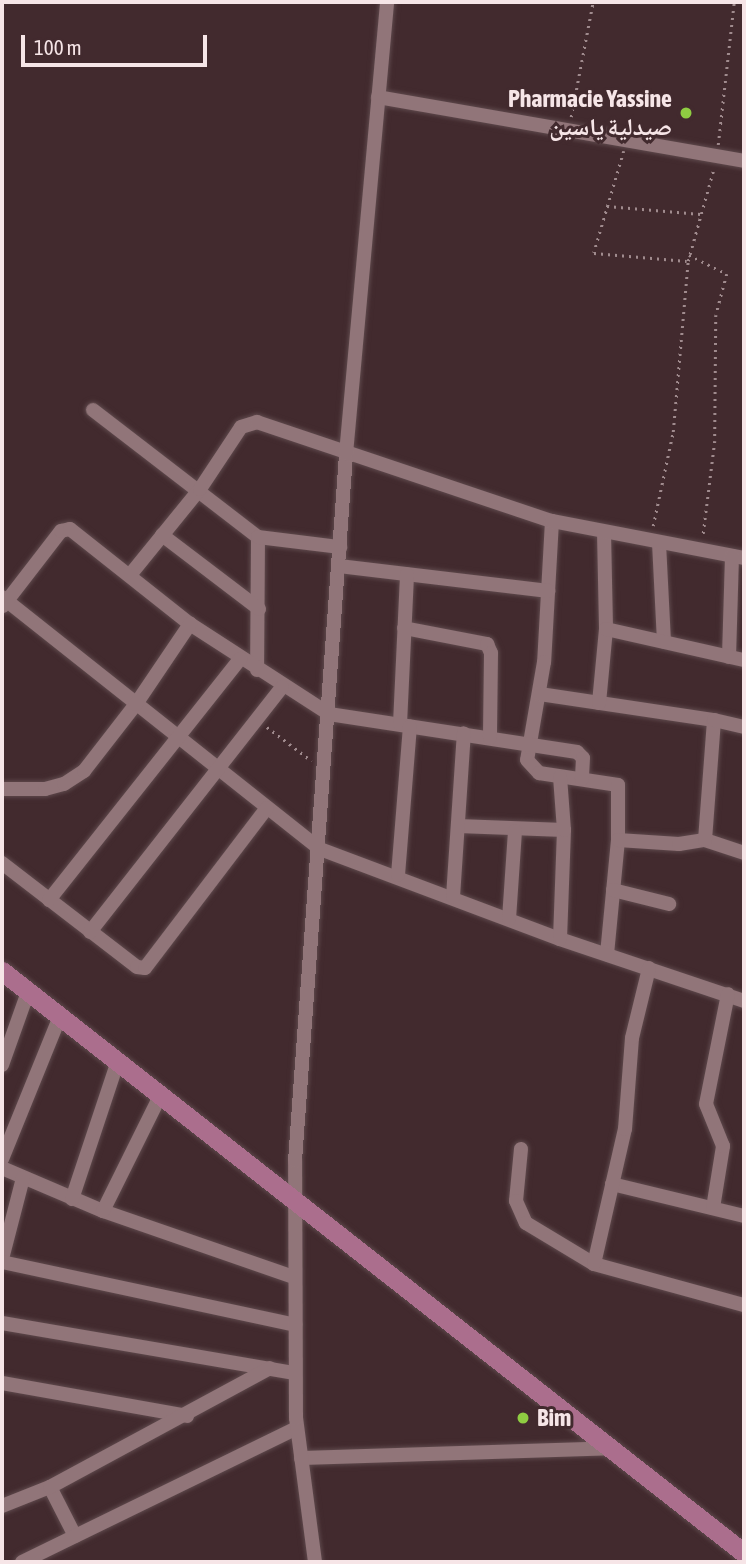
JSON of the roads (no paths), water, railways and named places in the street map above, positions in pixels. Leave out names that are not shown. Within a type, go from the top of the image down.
[{"type":"main road","points":[[2,971],[295,1197],[744,1553]]},
{"type":"street","points":[[315,1562],[297,1427],[295,1197],[346,454],[387,2]]},
{"type":"street","points":[[378,97],[744,161]]},
{"type":"street","points":[[93,411],[200,489],[258,537],[340,547]]},
{"type":"street","points":[[130,575],[200,489],[248,423],[267,424],[346,454],[552,521],[738,557],[729,657]]},
{"type":"street","points":[[552,521],[540,694],[528,744],[527,760],[533,769],[560,777],[618,785],[618,840],[607,954]]},
{"type":"street","points":[[582,779],[580,753],[329,714],[282,687],[190,624],[67,528],[4,602],[320,849],[398,875],[559,939],[744,1000]]},
{"type":"street","points":[[598,703],[606,629],[604,532]]},
{"type":"street","points":[[162,535],[259,610]]},
{"type":"street","points":[[257,670],[258,537]]},
{"type":"street","points":[[654,542],[664,642]]},
{"type":"street","points":[[339,566],[549,591]]},
{"type":"street","points":[[398,875],[405,725],[404,628],[407,574]]},
{"type":"street","points":[[2,789],[46,789],[64,784],[84,771],[136,704],[190,624]]},
{"type":"street","points":[[404,628],[488,644],[490,737]]},
{"type":"street","points":[[606,629],[744,660]]},
{"type":"street","points":[[49,900],[240,659]]},
{"type":"street","points":[[90,932],[216,767],[282,687]]},
{"type":"street","points":[[540,694],[714,720],[744,727]]},
{"type":"street","points":[[705,840],[714,720]]},
{"type":"street","points":[[453,897],[464,733]]},
{"type":"street","points":[[559,939],[564,830],[560,777]]},
{"type":"street","points":[[2,863],[137,967],[149,965],[267,808]]},
{"type":"street","points":[[458,826],[515,831],[564,830]]},
{"type":"street","points":[[509,919],[515,831]]},
{"type":"street","points":[[618,840],[679,844],[705,840],[744,853]]},
{"type":"street","points":[[613,890],[669,904]]},
{"type":"street","points":[[594,1264],[625,1129],[632,1038],[649,968]]},
{"type":"street","points":[[2,1065],[28,992]]},
{"type":"street","points":[[713,1208],[723,1146],[706,1104],[728,994]]},
{"type":"street","points":[[2,1159],[60,1016]]},
{"type":"street","points":[[72,1199],[118,1061]]},
{"type":"street","points":[[103,1211],[161,1094]]},
{"type":"street","points":[[521,1149],[516,1201],[521,1216],[594,1264],[744,1305]]},
{"type":"street","points":[[2,1168],[103,1211],[295,1277]]},
{"type":"street","points":[[23,1178],[2,1261],[295,1325]]},
{"type":"street","points":[[612,1184],[744,1216]]},
{"type":"street","points":[[2,1323],[295,1373]]},
{"type":"street","points":[[2,1506],[50,1487],[187,1416],[270,1368]]},
{"type":"street","points":[[2,1383],[187,1416]]},
{"type":"street","points":[[22,1562],[297,1427]]},
{"type":"street","points":[[301,1458],[612,1448]]},
{"type":"street","points":[[50,1487],[75,1536]]},
{"type":"place","name":"Pharmacie Yassine صيدلية ياسين","points":[[686,113]]},
{"type":"place","name":"Bim","points":[[523,1418]]}]
